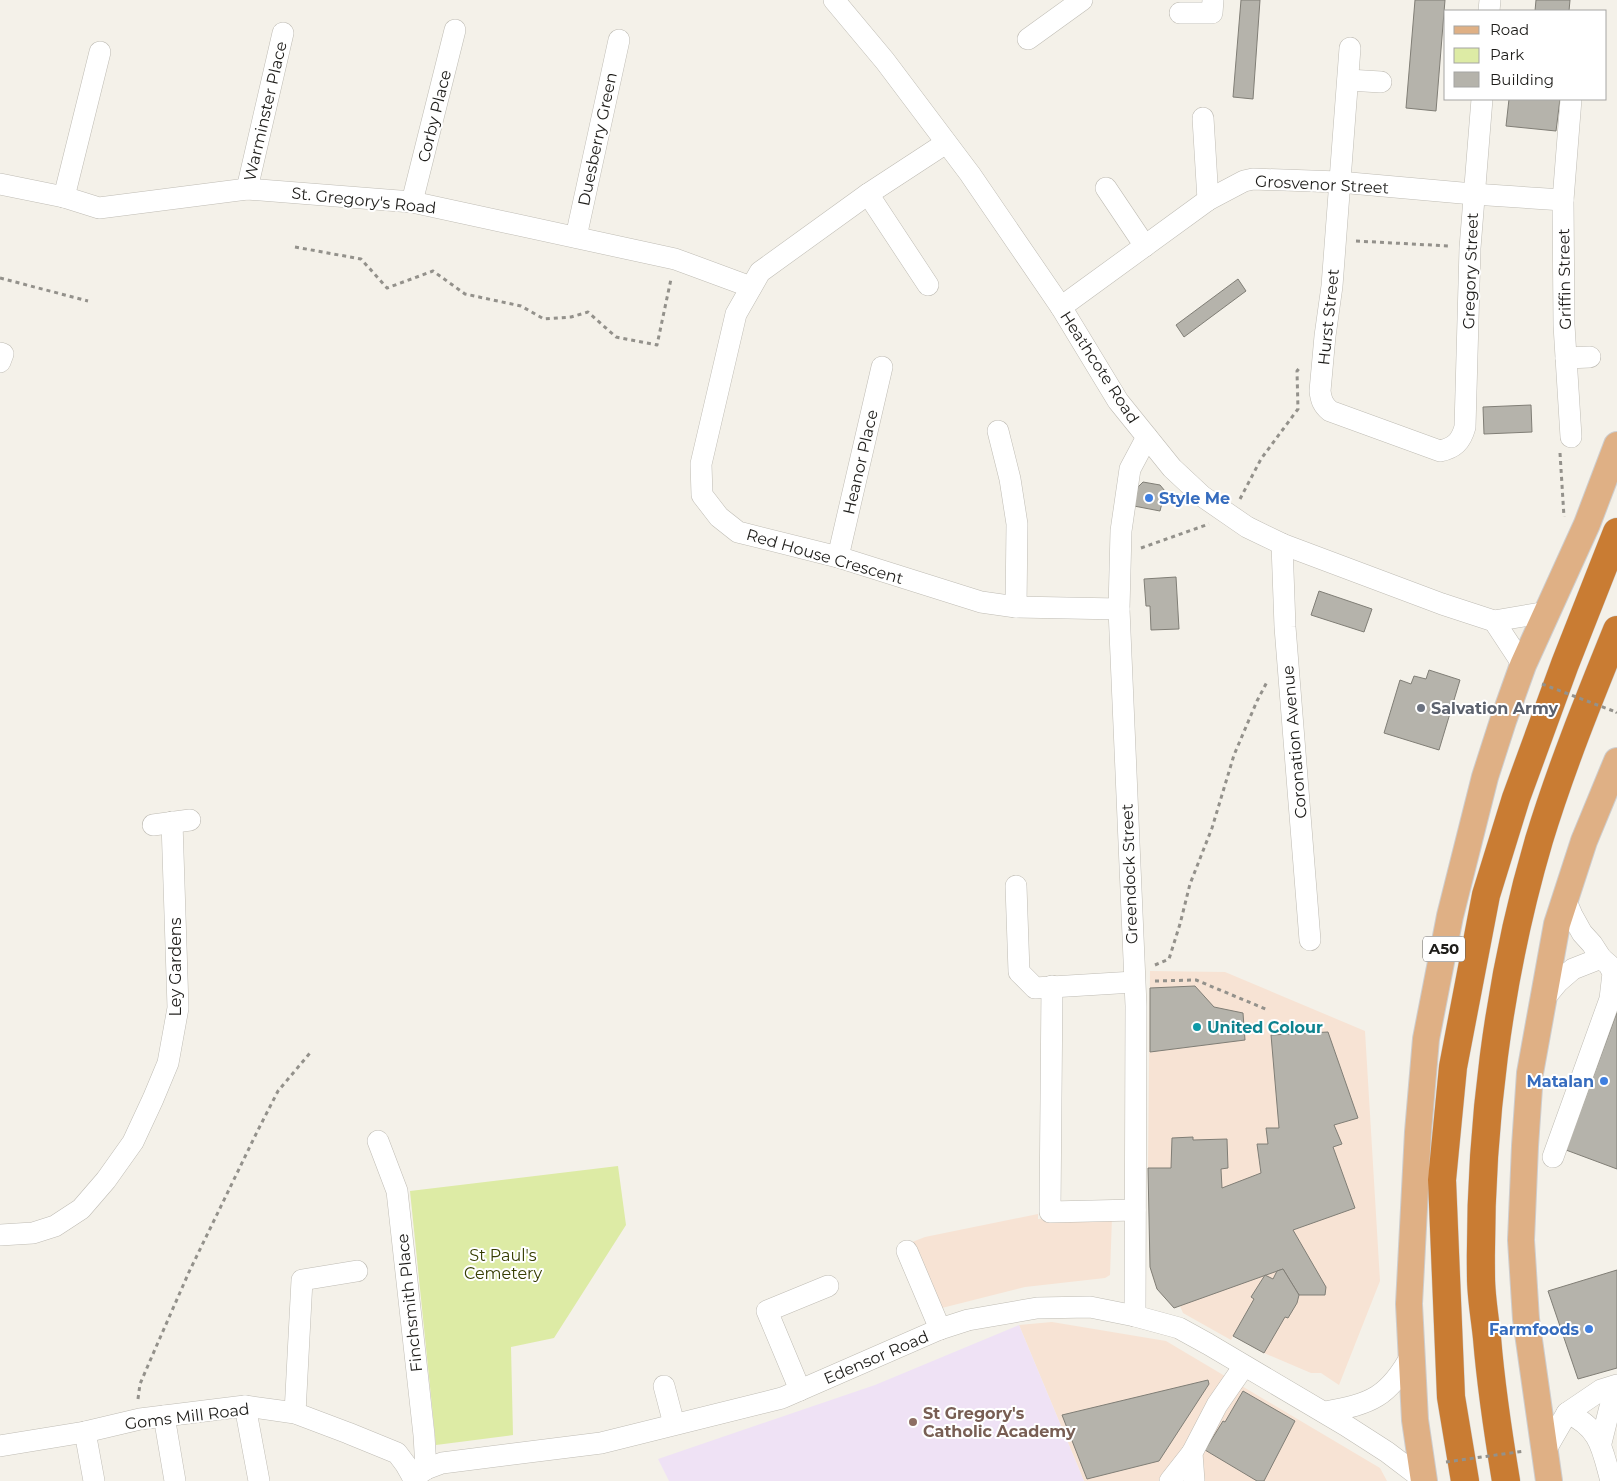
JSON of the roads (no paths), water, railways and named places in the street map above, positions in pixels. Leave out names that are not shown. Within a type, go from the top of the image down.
[{"type":"highway","name":"A50","points":[[1456,1472],[1442,1180],[1453,1067],[1486,896],[1513,807],[1565,664],[1617,532]]},
{"type":"highway","points":[[1506,1481],[1492,1392],[1481,1278],[1484,1155],[1498,1026],[1511,950],[1539,841],[1562,769],[1617,630]]},
{"type":"main road","name":"A50","points":[[1424,1480],[1415,1420],[1410,1294],[1418,1132],[1426,1039],[1450,916],[1485,777],[1523,665],[1587,524],[1617,445]]},
{"type":"main road","points":[[1549,1481],[1535,1451],[1521,1240],[1530,1073],[1558,924],[1584,841],[1617,761]]},
{"type":"street","name":"Heathcote Road","points":[[834,0],[886,61],[970,174],[1060,307],[1118,401],[1172,468],[1202,496],[1248,527],[1282,544],[1356,573],[1494,621],[1547,612]]},
{"type":"street","points":[[1028,39],[1082,0]]},
{"type":"street","points":[[1180,13],[1212,13],[1213,0]]},
{"type":"street","name":"Corby Place","points":[[412,202],[455,30]]},
{"type":"street","name":"Warminster Place","points":[[247,189],[283,33]]},
{"type":"street","name":"Duesberry Green","points":[[576,237],[619,40]]},
{"type":"street","name":"Hurst Street","points":[[1350,48],[1332,286],[1320,391],[1324,406],[1330,411],[1440,451],[1450,448],[1459,442]]},
{"type":"street","points":[[64,197],[100,52]]},
{"type":"street","points":[[1348,80],[1381,82]]},
{"type":"street","name":"Gregory Street","points":[[1459,442],[1465,427],[1470,248],[1482,100]]},
{"type":"street","name":"Griffin Street","points":[[1570,437],[1566,358],[1563,200],[1571,100]]},
{"type":"street","points":[[1203,118],[1208,200]]},
{"type":"street","name":"Red House Crescent","points":[[946,143],[868,194],[760,272],[736,314],[701,464],[702,495],[719,517],[738,532],[838,557],[980,602],[1016,607],[1119,609]]},
{"type":"street","name":"Grosvenor Street","points":[[1060,307],[1208,200],[1244,181],[1253,179],[1339,182],[1473,194]]},
{"type":"street","name":"St. Gregory's Road","points":[[0,184],[64,197],[99,208],[247,189],[412,202],[675,259],[751,287]]},
{"type":"street","points":[[1106,188],[1145,246]]},
{"type":"street","points":[[868,194],[928,285]]},
{"type":"street","points":[[1473,194],[1563,200]]},
{"type":"street","points":[[0,353],[3,354],[0,362]]},
{"type":"street","points":[[1566,358],[1590,356]]},
{"type":"street","name":"Heanor Place","points":[[838,557],[882,367]]},
{"type":"street","points":[[998,431],[1010,479],[1016,524],[1016,607]]},
{"type":"street","name":"Greendock Street","points":[[1135,1316],[1136,1006],[1119,609],[1121,531],[1130,470],[1146,437]]},
{"type":"street","name":"Coronation Avenue","points":[[1282,544],[1287,650],[1310,940]]},
{"type":"street","points":[[1494,621],[1523,665]]},
{"type":"street","name":"Ley Gardens","points":[[0,1235],[33,1233],[55,1226],[81,1209],[106,1180],[133,1142],[168,1063],[178,1008],[172,822]]},
{"type":"street","points":[[1016,886],[1019,972],[1035,988],[1134,975]]},
{"type":"street","points":[[1553,1157],[1610,999],[1613,973],[1609,965],[1601,958],[1582,933],[1565,899]]},
{"type":"street","points":[[1543,1000],[1558,982],[1573,969],[1601,958]]},
{"type":"street","points":[[1052,986],[1050,1212],[1135,1210]]},
{"type":"street","name":"Finchsmith Place","points":[[378,1141],[397,1191],[423,1426],[418,1476]]},
{"type":"street","points":[[907,1251],[940,1329]]},
{"type":"street","points":[[295,1413],[302,1280],[356,1271]]},
{"type":"street","points":[[800,1390],[767,1311],[828,1286]]},
{"type":"street","name":"Edensor Road","points":[[418,1476],[442,1463],[601,1443],[782,1398],[940,1329],[968,1320],[1037,1308],[1090,1307],[1135,1316],[1179,1328],[1325,1412],[1387,1452],[1424,1480]]},
{"type":"street","points":[[1325,1412],[1349,1408],[1367,1402],[1381,1394],[1394,1382],[1412,1354]]},
{"type":"street","points":[[1170,1481],[1192,1453],[1217,1405],[1244,1366]]},
{"type":"street","points":[[1535,1451],[1567,1414],[1601,1390],[1617,1385]]},
{"type":"street","points":[[664,1386],[674,1424]]},
{"type":"street","points":[[1601,1443],[1610,1407],[1617,1393]]},
{"type":"street","points":[[245,1406],[259,1481]]},
{"type":"street","name":"Goms Mill Road","points":[[1,1442],[85,1432],[140,1419],[245,1406],[295,1413],[397,1453],[418,1476]]},
{"type":"street","points":[[1567,1414],[1576,1417],[1588,1426],[1601,1443],[1611,1481]]},
{"type":"street","points":[[164,1416],[175,1481]]},
{"type":"street","points":[[85,1432],[94,1481]]},
{"type":"street","points":[[1192,1453],[1194,1481]]},
{"type":"place","name":"Style Me","points":[[1149,498]]},
{"type":"place","name":"Salvation Army","points":[[1421,708]]},
{"type":"place","name":"United Colour","points":[[1197,1027]]},
{"type":"place","name":"Matalan","points":[[1604,1081]]},
{"type":"place","name":"Farmfoods","points":[[1589,1329]]},
{"type":"place","name":"St Gregory's Catholic Academy","points":[[913,1422]]},
{"type":"park label","name":"St Paul's Cemetery","points":[[503,1264]]}]
